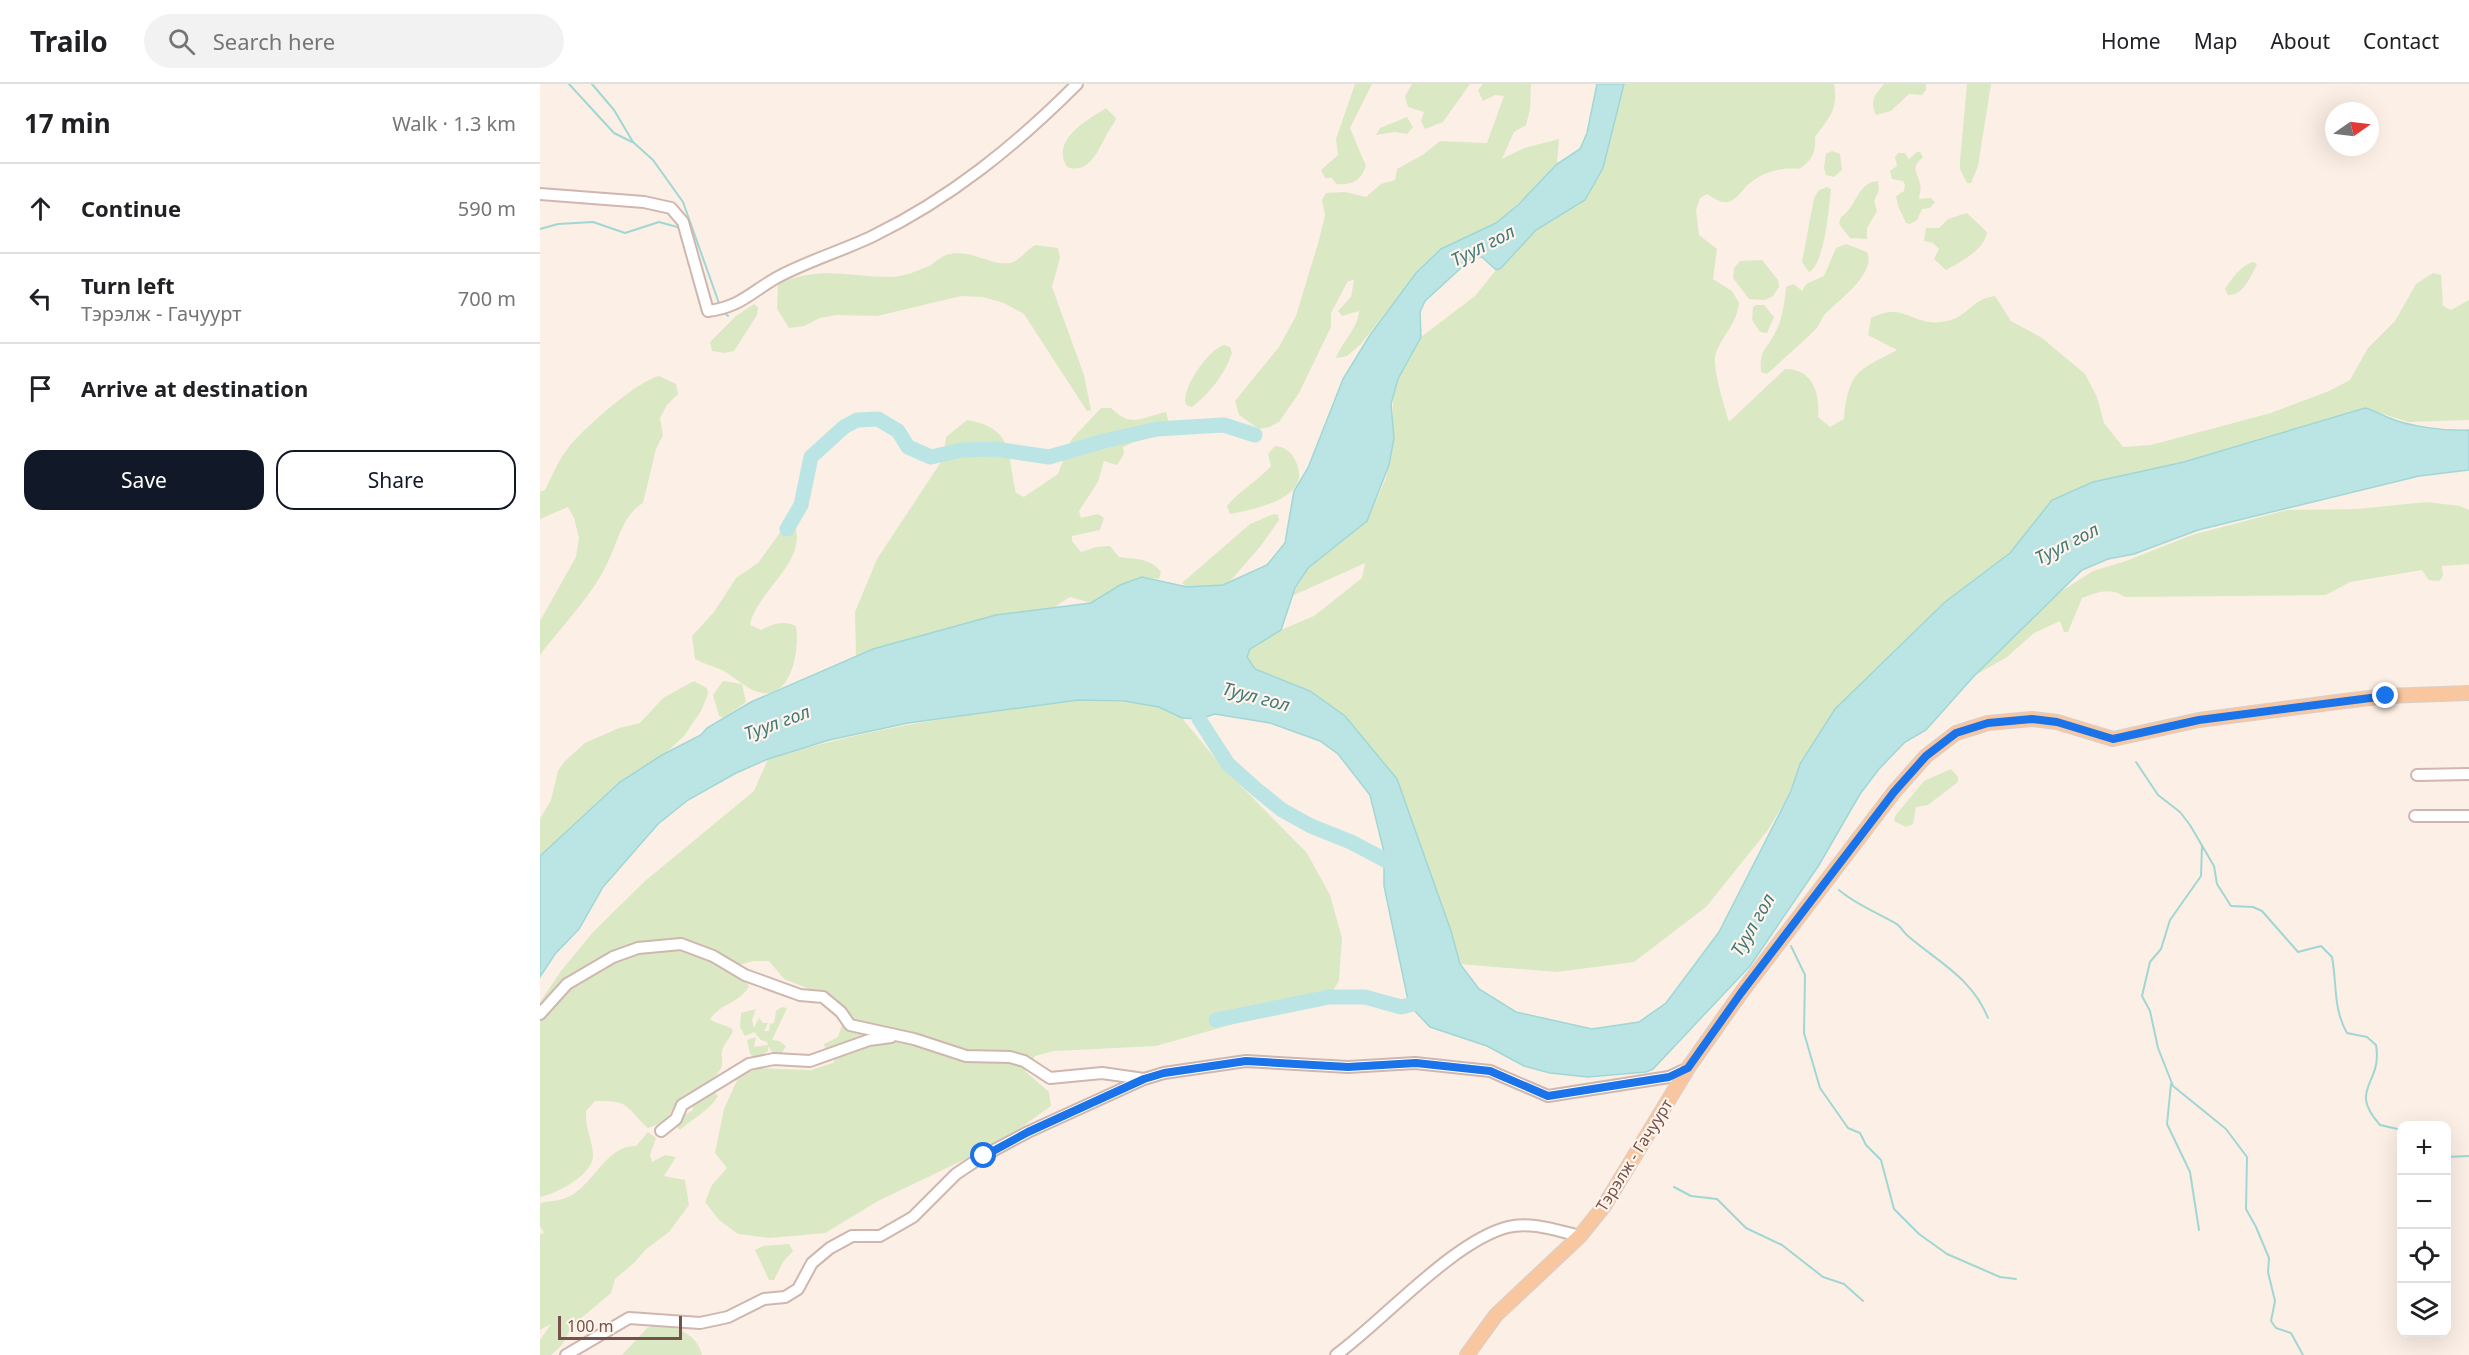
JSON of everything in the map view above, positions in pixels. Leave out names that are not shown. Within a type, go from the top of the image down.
[{"type":"main road","name":"Тэрэлж - Гачуурт","points":[[1467,1355],[1496,1315],[1580,1236],[1604,1206],[1688,1068],[1741,993],[1894,792],[1926,756],[1956,733],[1996,721],[2032,719],[2057,722],[2113,739],[2199,720],[2326,703],[2386,696],[2469,693]]},
{"type":"street","points":[[540,194],[644,202],[671,208],[683,222],[708,311],[727,309],[742,302],[777,278],[874,236],[958,189],[1041,120],[1077,84]]},
{"type":"street","points":[[2417,775],[2469,774]]},
{"type":"street","points":[[2415,816],[2469,816]]},
{"type":"street","points":[[540,1014],[567,984],[613,957],[638,948],[681,944],[712,956],[745,975],[800,995],[823,997],[841,1012],[850,1025],[966,1056],[1010,1057],[1024,1061],[1050,1078],[1102,1073],[1144,1079]]},
{"type":"street","points":[[661,1131],[676,1119],[682,1105],[748,1064],[774,1059],[810,1060],[869,1040],[897,1036]]},
{"type":"street","points":[[566,1355],[628,1318],[700,1323],[728,1317],[764,1299],[785,1297],[798,1289],[812,1263],[830,1248],[852,1236],[880,1236],[913,1216],[956,1174],[984,1156],[1039,1127],[1144,1079],[1176,1071],[1246,1061],[1348,1067],[1416,1063],[1490,1071],[1548,1096],[1669,1077],[1688,1068]]},
{"type":"street","points":[[1336,1355],[1465,1248],[1508,1227],[1537,1226],[1580,1236]]},
{"type":"green space","points":[[1355,84],[1372,84],[1350,128],[1366,166],[1361,176],[1355,181],[1336,184],[1332,178],[1325,178],[1321,170],[1338,155],[1336,139]]},
{"type":"green space","points":[[1412,84],[1470,84],[1443,122],[1425,129],[1421,121],[1424,112],[1408,107],[1405,96]]},
{"type":"green space","points":[[1483,84],[1531,84],[1530,109],[1526,125],[1514,132],[1502,159],[1524,148],[1559,139],[1557,164],[1507,215],[1496,223],[1441,250],[1416,273],[1361,344],[1347,356],[1336,358],[1356,323],[1359,311],[1342,316],[1338,311],[1351,297],[1354,280],[1348,281],[1331,313],[1331,327],[1299,393],[1279,422],[1259,429],[1239,415],[1235,401],[1279,347],[1296,316],[1319,240],[1325,215],[1322,200],[1326,193],[1345,192],[1366,197],[1381,184],[1395,180],[1397,169],[1424,154],[1440,141],[1487,143],[1504,96],[1495,95],[1483,101],[1478,90]]},
{"type":"green space","points":[[1624,84],[1834,84],[1835,101],[1832,113],[1815,137],[1814,152],[1807,162],[1799,169],[1779,170],[1761,176],[1728,202],[1720,201],[1707,194],[1700,198],[1696,210],[1699,235],[1717,249],[1713,279],[1732,291],[1739,303],[1733,323],[1719,346],[1715,359],[1719,387],[1729,422],[1785,369],[1802,373],[1813,384],[1818,399],[1818,417],[1830,427],[1844,419],[1849,391],[1857,374],[1897,350],[1868,335],[1871,318],[1892,312],[1923,321],[1942,322],[1958,317],[1979,301],[1995,296],[2011,321],[2042,338],[2085,374],[2097,397],[2104,423],[2123,447],[2151,445],[2271,413],[2329,391],[2350,380],[2368,348],[2395,321],[2416,284],[2433,273],[2441,275],[2443,306],[2451,310],[2469,300],[2469,420],[2408,422],[2365,408],[2184,462],[2093,482],[2052,500],[2010,553],[1945,602],[1835,709],[1800,764],[1791,791],[1768,830],[1706,907],[1634,962],[1556,972],[1460,964],[1451,931],[1397,779],[1345,716],[1310,690],[1255,669],[1247,657],[1250,649],[1281,630],[1314,616],[1362,578],[1365,563],[1292,596],[1308,568],[1367,521],[1386,478],[1392,452],[1393,396],[1398,379],[1421,337],[1475,296],[1496,270],[1536,230],[1585,200],[1603,168]]},
{"type":"green space","points":[[1884,84],[1926,84],[1926,90],[1922,95],[1909,94],[1891,111],[1876,115],[1873,106],[1874,98]]},
{"type":"green space","points":[[1967,84],[1991,84],[1978,166],[1971,183],[1967,183],[1960,169]]},
{"type":"green space","points":[[1106,108],[1116,118],[1096,154],[1081,168],[1067,167],[1063,157],[1063,148],[1067,139],[1081,125]]},
{"type":"green space","points":[[1407,117],[1413,127],[1407,134],[1395,132],[1376,135],[1380,128]]},
{"type":"green space","points":[[1832,151],[1840,154],[1842,170],[1834,177],[1826,175],[1824,168],[1826,154]]},
{"type":"green space","points":[[1920,152],[1923,157],[1916,167],[1921,186],[1919,199],[1931,198],[1935,202],[1930,208],[1922,209],[1917,220],[1910,224],[1906,223],[1896,196],[1904,191],[1905,185],[1903,181],[1892,179],[1890,171],[1897,166],[1895,157],[1898,153],[1905,153],[1909,159]]},
{"type":"green space","points":[[1878,181],[1879,190],[1874,201],[1877,211],[1867,228],[1867,239],[1850,238],[1839,224],[1841,217],[1851,207],[1861,190],[1871,182]]},
{"type":"green space","points":[[1827,187],[1831,189],[1825,234],[1819,258],[1809,272],[1802,262],[1814,198],[1819,190]]},
{"type":"green space","points":[[1967,213],[1987,232],[1985,239],[1971,255],[1946,270],[1934,259],[1939,249],[1933,243],[1924,241],[1926,228],[1939,228],[1948,219]]},
{"type":"green space","points":[[1846,244],[1867,252],[1869,260],[1862,277],[1825,314],[1809,336],[1767,374],[1761,372],[1762,354],[1775,333],[1781,317],[1786,287],[1794,284],[1802,291],[1806,284],[1824,276],[1836,248]]},
{"type":"green space","points":[[1035,245],[1058,248],[1060,258],[1052,287],[1084,375],[1091,410],[1087,411],[1024,314],[1004,303],[983,297],[961,296],[877,316],[837,315],[820,318],[804,326],[789,328],[777,309],[778,284],[793,278],[821,273],[896,277],[922,269],[944,256],[955,253],[1009,263]]},
{"type":"green space","points":[[1762,260],[1778,280],[1779,287],[1773,296],[1765,300],[1749,299],[1733,278],[1734,268],[1740,261]]},
{"type":"green space","points":[[2254,262],[2257,265],[2246,285],[2238,292],[2228,295],[2225,289],[2234,276],[2245,266]]},
{"type":"green space","points":[[754,304],[758,307],[757,315],[734,351],[725,353],[712,351],[710,342],[736,316]]},
{"type":"green space","points":[[1764,305],[1774,317],[1767,333],[1760,332],[1752,320],[1753,307]]},
{"type":"green space","points":[[1224,345],[1230,347],[1232,353],[1221,376],[1199,402],[1192,407],[1186,405],[1187,389],[1198,370],[1211,353]]},
{"type":"green space","points":[[659,376],[676,384],[678,394],[667,405],[660,418],[663,435],[656,449],[643,503],[636,508],[625,523],[606,566],[592,589],[540,655],[540,621],[576,557],[579,538],[574,518],[568,507],[540,519],[540,492],[545,490],[558,463],[585,429],[624,396]]},
{"type":"green space","points":[[1101,408],[1111,408],[1131,420],[1166,412],[1170,427],[1159,434],[1123,447],[1124,454],[1117,465],[1104,461],[1098,482],[1079,511],[1081,518],[1098,514],[1104,518],[1100,530],[1072,536],[1072,541],[1081,552],[1096,547],[1110,546],[1119,557],[1152,564],[1161,572],[1159,579],[1132,582],[1116,588],[1091,603],[1070,597],[1053,608],[996,615],[873,649],[856,656],[855,612],[877,559],[943,459],[946,437],[967,420],[993,429],[1006,444],[1016,493],[1024,497],[1058,474],[1071,440]]},
{"type":"green space","points":[[1275,446],[1288,451],[1294,458],[1299,474],[1297,485],[1279,500],[1230,514],[1227,506],[1271,466],[1268,454]]},
{"type":"green space","points":[[2427,502],[2460,506],[2469,510],[2469,564],[2442,566],[2443,576],[2439,581],[2429,580],[2422,570],[2350,582],[2326,595],[2125,597],[2109,591],[2099,592],[2082,598],[2068,632],[2064,632],[2060,621],[2034,633],[2007,657],[1974,676],[2057,594],[2093,571],[2126,561],[2192,535],[2287,510],[2357,509]]},
{"type":"green space","points":[[1274,514],[1278,515],[1279,520],[1260,547],[1230,581],[1223,585],[1187,587],[1182,583],[1250,524]]},
{"type":"green space","points":[[787,523],[794,524],[797,537],[795,550],[780,576],[761,601],[750,625],[761,630],[778,624],[787,623],[796,626],[795,659],[786,681],[779,689],[770,693],[758,692],[722,670],[695,659],[692,636],[714,612],[736,578],[758,563]]},
{"type":"green space","points":[[694,681],[707,688],[708,694],[701,711],[684,736],[668,751],[620,782],[540,856],[540,819],[551,800],[558,771],[564,762],[585,743],[619,728],[640,723],[663,698]]},
{"type":"green space","points":[[723,681],[742,684],[746,702],[724,718],[719,716],[713,695]]},
{"type":"green space","points":[[1079,700],[1144,703],[1182,718],[1223,768],[1307,853],[1330,895],[1342,938],[1339,981],[1329,997],[1156,1046],[1054,1051],[1035,1056],[1025,1071],[1049,1092],[1051,1106],[999,1143],[878,1201],[825,1233],[770,1238],[738,1234],[719,1220],[705,1202],[712,1185],[727,1168],[715,1153],[724,1109],[738,1078],[757,1068],[811,1070],[833,1063],[837,1055],[826,1052],[824,1044],[838,1037],[845,1016],[812,990],[784,979],[769,961],[753,961],[736,966],[749,986],[745,992],[720,1009],[710,1019],[733,1030],[723,1048],[722,1064],[718,1073],[704,1085],[684,1095],[672,1109],[667,1121],[648,1128],[626,1106],[615,1102],[595,1101],[586,1111],[593,1154],[588,1169],[573,1182],[540,1197],[540,1002],[561,971],[593,932],[645,881],[754,791],[768,759],[845,738],[922,722]]},
{"type":"green space","points":[[1951,769],[1958,777],[1958,782],[1928,805],[1916,807],[1913,824],[1906,827],[1894,821],[1895,816],[1924,781]]},
{"type":"green space","points":[[782,1007],[787,1008],[772,1040],[779,1041],[786,1046],[781,1054],[775,1056],[768,1046],[768,1051],[755,1059],[750,1054],[747,1040],[756,1037],[754,1047],[768,1045],[754,1032],[745,1036],[740,1027],[741,1013],[756,1009],[752,1020],[754,1028],[759,1018],[763,1023],[768,1023],[764,1031],[769,1031],[770,1024],[774,1023],[776,1011]]},
{"type":"green space","points":[[713,1091],[718,1096],[714,1101],[680,1130],[677,1127],[683,1116],[693,1110],[692,1106],[703,1094]]},
{"type":"green space","points":[[648,1132],[656,1138],[650,1155],[652,1162],[665,1155],[676,1157],[664,1176],[685,1180],[689,1205],[669,1232],[645,1250],[615,1279],[611,1293],[573,1325],[561,1346],[551,1355],[540,1355],[540,1340],[551,1324],[540,1330],[540,1234],[544,1233],[540,1226],[540,1203],[565,1198],[577,1192],[608,1158],[626,1147],[636,1146]]},
{"type":"green space","points":[[789,1244],[793,1251],[783,1262],[774,1280],[769,1280],[755,1250],[763,1246]]},
{"type":"green space","points":[[658,1324],[672,1327],[691,1337],[702,1355],[622,1355],[647,1328]]},
{"type":"water","name":"Туул гол","points":[[1597,84],[1624,84],[1603,168],[1585,200],[1536,230],[1501,268],[1496,270],[1482,257],[1473,257],[1425,301],[1420,312],[1421,337],[1398,379],[1391,404],[1394,438],[1389,465],[1367,521],[1308,568],[1295,588],[1281,630],[1250,649],[1247,657],[1255,669],[1310,691],[1345,716],[1397,779],[1451,931],[1460,964],[1479,989],[1516,1012],[1592,1029],[1639,1022],[1666,1003],[1719,932],[1791,791],[1800,764],[1835,709],[1945,602],[2010,553],[2052,500],[2093,482],[2184,462],[2365,408],[2417,426],[2469,430],[2469,470],[2419,476],[2198,530],[2134,554],[2108,559],[2082,570],[1974,676],[1926,730],[1905,742],[1879,769],[1860,794],[1819,865],[1750,966],[1653,1069],[1646,1072],[1588,1077],[1550,1073],[1524,1066],[1487,1046],[1430,1027],[1409,1005],[1384,886],[1384,852],[1370,795],[1338,754],[1320,741],[1270,723],[1215,714],[1199,719],[1182,718],[1159,707],[1124,701],[1078,700],[908,723],[829,740],[768,759],[736,773],[688,800],[658,824],[603,887],[579,929],[555,954],[540,977],[540,856],[620,782],[662,755],[701,735],[707,728],[751,702],[873,649],[996,615],[1091,603],[1120,585],[1142,577],[1187,587],[1223,585],[1267,565],[1285,543],[1294,491],[1308,468],[1343,379],[1370,335],[1416,273],[1441,249],[1496,223],[1518,205],[1557,164],[1580,149],[1587,133]]},
{"type":"waterway","points":[[569,84],[614,133],[632,142]]},
{"type":"waterway","points":[[592,84],[614,110],[633,142],[653,160],[683,202],[720,306]]},
{"type":"waterway","points":[[540,229],[558,224],[593,222],[625,233],[659,222],[681,228]]},
{"type":"waterway","points":[[723,311],[728,316]]},
{"type":"waterway","points":[[787,529],[801,505],[811,457],[844,427],[857,420],[878,419],[898,431],[908,447],[931,457],[962,450],[995,449],[1049,457],[1157,429],[1224,425],[1255,435]]},
{"type":"waterway","points":[[1198,700],[1199,719],[1228,764],[1282,810],[1385,860],[1405,866]]},
{"type":"waterway","points":[[2136,762],[2158,795],[2180,812],[2190,825],[2214,866],[2217,884],[2231,906],[2253,907],[2262,911],[2298,952],[2321,946],[2332,957],[2337,1005],[2347,1033],[2367,1037],[2376,1045],[2377,1058],[2366,1094],[2366,1103],[2380,1125],[2397,1129]]},
{"type":"waterway","points":[[2202,846],[2201,876],[2170,920],[2161,949],[2150,962],[2142,996],[2150,1011],[2158,1048],[2173,1086],[2226,1129],[2247,1157],[2246,1209],[2269,1258],[2268,1272],[2275,1301],[2271,1321],[2276,1328],[2291,1333],[2303,1355]]},
{"type":"waterway","points":[[1839,890],[1859,904],[1897,924],[1908,936],[1964,981],[1988,1018]]},
{"type":"waterway","points":[[1791,946],[1805,975],[1804,1033],[1820,1088],[1848,1128],[1860,1133],[1866,1145],[1881,1160],[1894,1209],[1919,1234],[1947,1254],[2000,1277],[2016,1279]]},
{"type":"waterway","points":[[1216,1020],[1329,997],[1365,997],[1401,1007],[1427,1001]]},
{"type":"waterway","points":[[2171,1084],[2167,1124],[2190,1172],[2199,1230]]},
{"type":"waterway","points":[[2451,1157],[2469,1156]]},
{"type":"waterway","points":[[1674,1187],[1691,1196],[1717,1199],[1746,1228],[1782,1245],[1823,1277],[1844,1284],[1863,1301]]},
{"type":"route","points":[[984,1156],[1028,1132],[1144,1079],[1164,1073],[1246,1061],[1348,1067],[1416,1063],[1471,1067],[1490,1071],[1531,1091],[1548,1096],[1669,1077],[1688,1068],[1741,993],[1894,792],[1926,756],[1956,733],[2005,719],[2032,719],[2057,722],[2113,739],[2199,720],[2386,696]]}]
